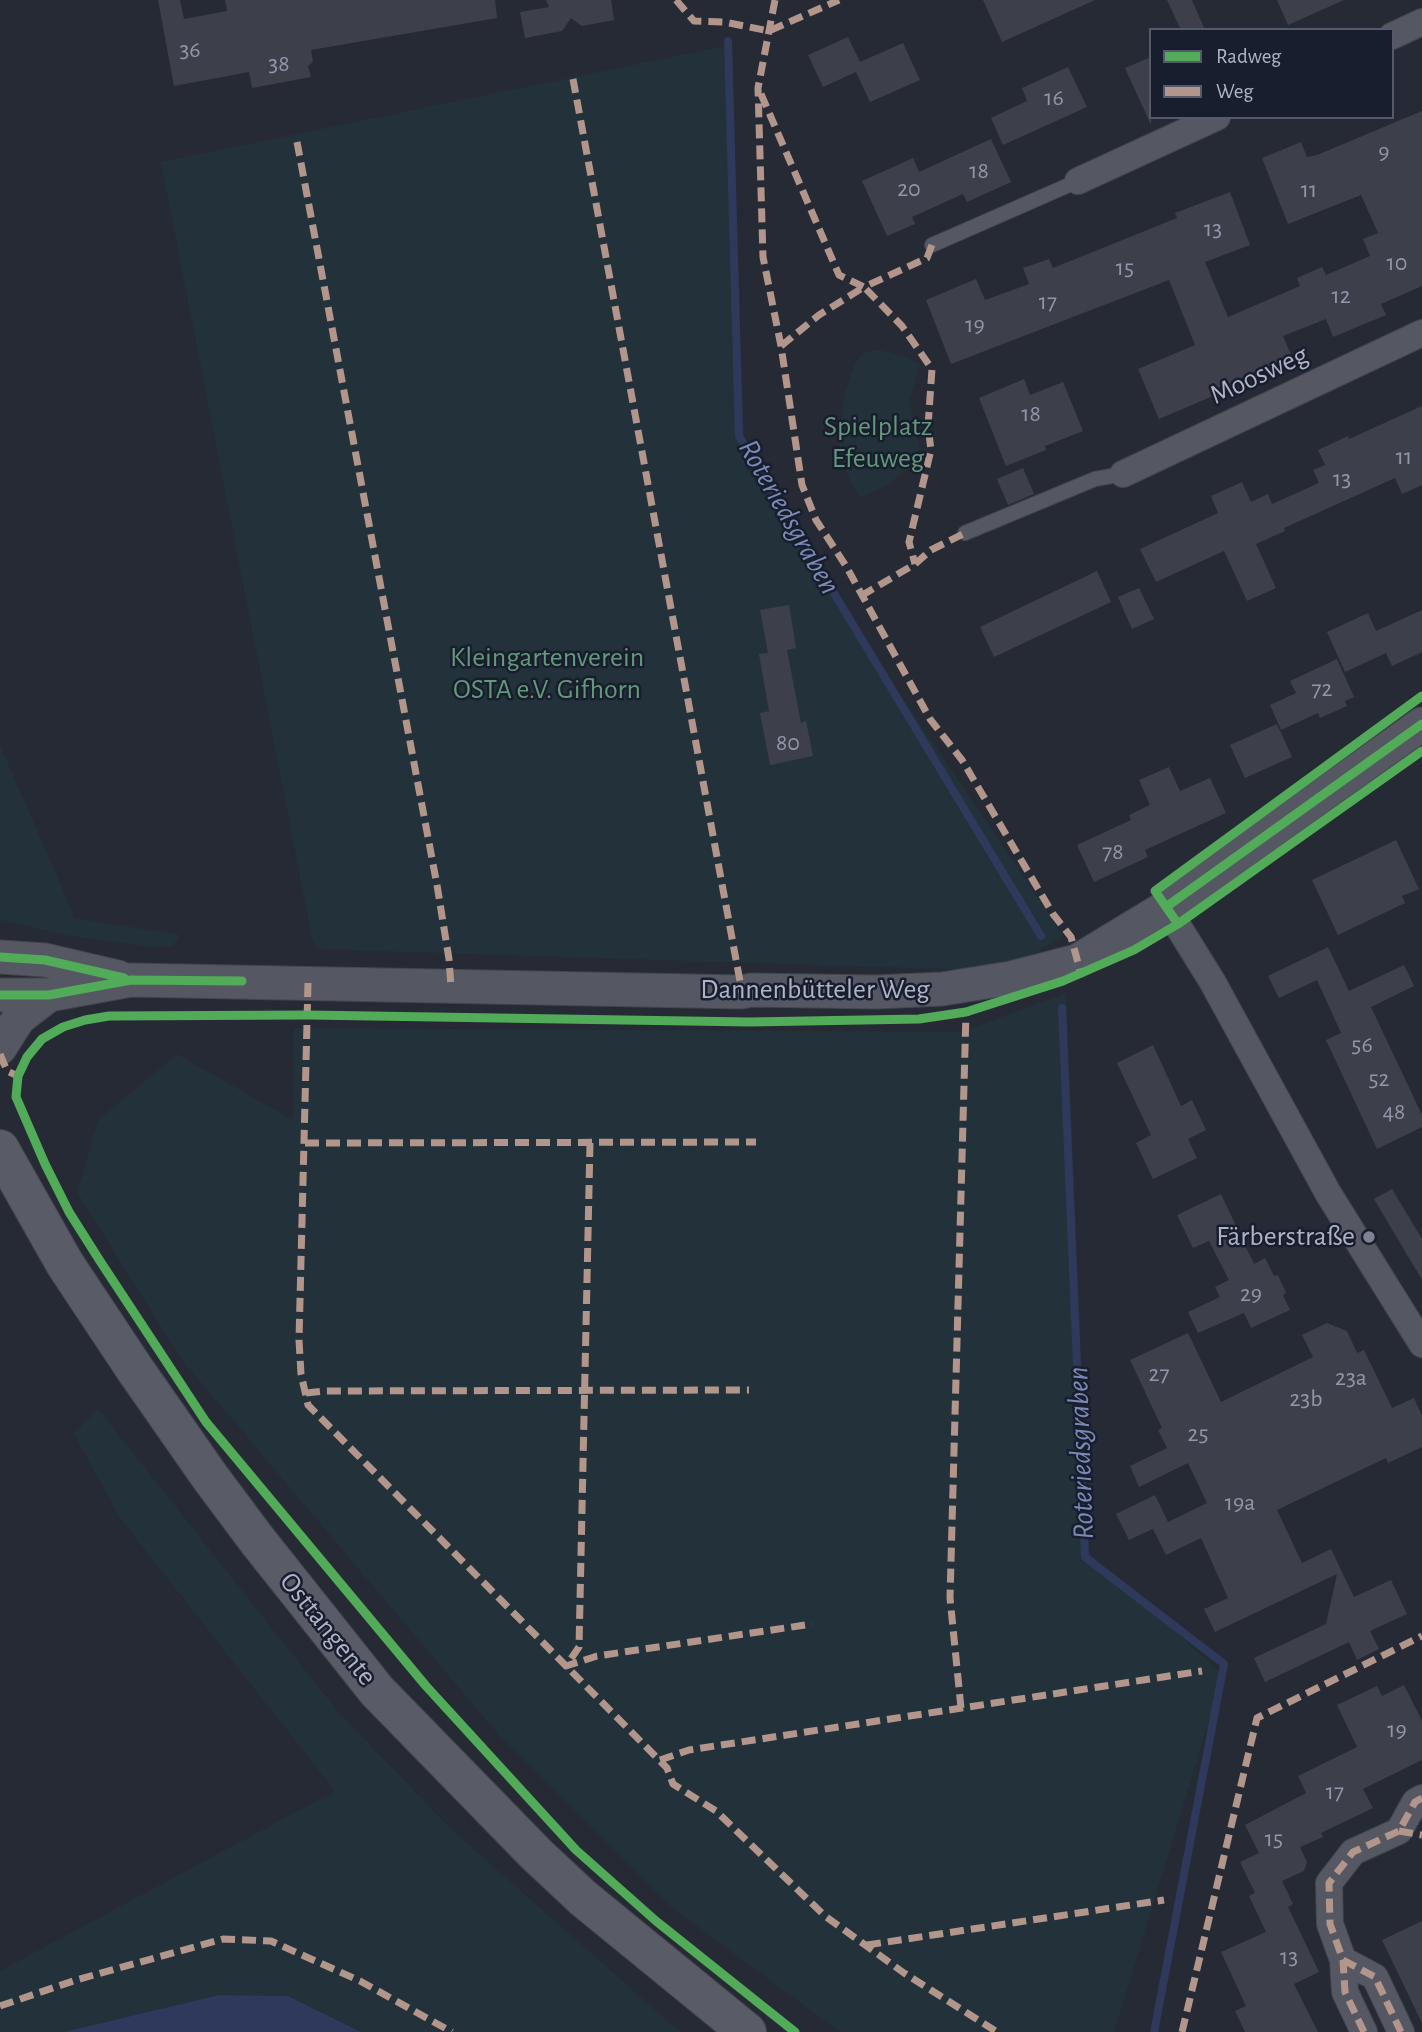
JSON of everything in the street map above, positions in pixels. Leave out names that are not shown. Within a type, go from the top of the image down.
[{"type":"main road","name":"Osttangente","points":[[0,1149],[65,1264],[141,1378],[257,1540],[377,1691],[536,1854],[583,1898],[747,2032]]},
{"type":"street","points":[[1394,35],[1422,22]]},
{"type":"street","points":[[1078,181],[1213,119]]},
{"type":"street","name":"Moosweg","points":[[1123,474],[1422,333]]},
{"type":"street","name":"Dannenbütteler Weg","points":[[0,995],[49,995],[131,980],[742,992],[876,992],[942,989],[1011,978],[1077,961],[1166,907],[1422,724]]},
{"type":"street","points":[[1166,907],[1212,981],[1328,1193],[1422,1344]]},
{"type":"street","name":"Dannenbütteler Weg","points":[[0,957],[45,960],[131,980]]},
{"type":"street","name":"Dannenbütteler Weg","points":[[0,1048],[19,1018],[49,995]]},
{"type":"street","points":[[1364,2032],[1345,1992],[1343,1960],[1330,1924],[1329,1883],[1353,1852],[1410,1833],[1415,1802],[1422,1798]]},
{"type":"street","points":[[1343,1960],[1375,1977],[1401,2032]]},
{"type":"lane","points":[[932,245],[1078,181]]},
{"type":"lane","points":[[965,533],[1095,479],[1123,474]]},
{"type":"green space","name":"Kleingartenverein OSTA e.V. Gifhorn","points":[[730,45],[745,466],[1063,935],[1008,971],[318,949],[312,938],[161,162]]},
{"type":"green space","name":"Spielplatz Efeuweg","points":[[879,350],[920,364],[909,401],[919,445],[916,463],[885,486],[861,497],[850,481],[839,450],[839,437],[844,397],[854,365],[863,353]]},
{"type":"green space","points":[[0,745],[75,918],[180,935],[172,946],[154,947],[71,936],[0,920]]},
{"type":"green space","points":[[1066,993],[1089,1553],[1223,1675],[1114,2032],[840,2032],[671,1907],[499,1735],[182,1360],[77,1192],[98,1120],[177,1054],[293,1120],[294,1028],[962,1032]]},
{"type":"green space","points":[[98,1409],[340,1714],[450,1828],[680,2032],[361,2032],[288,1996],[219,1995],[64,2032],[0,2032],[0,1971],[335,1791],[120,1518],[74,1434]]},
{"type":"water","points":[[219,1995],[288,1996],[361,2032],[64,2032]]},
{"type":"building","points":[[158,0],[180,0],[184,19],[227,11],[225,0],[495,0],[497,18],[311,50],[313,62],[308,66],[311,77],[252,88],[249,72],[174,86]]},
{"type":"building","points":[[546,0],[611,0],[614,20],[582,26],[571,18],[562,31],[525,38],[520,12],[549,7]]},
{"type":"building","points":[[983,0],[1095,0],[1002,42]]},
{"type":"building","points":[[1167,0],[1192,0],[1204,28],[1180,28]]},
{"type":"building","points":[[1277,0],[1344,0],[1288,25]]},
{"type":"building","points":[[848,37],[860,62],[903,43],[920,80],[870,102],[856,72],[823,87],[808,55]]},
{"type":"building","points":[[1149,58],[1151,125],[1125,68]]},
{"type":"building","points":[[1068,67],[1087,107],[1003,145],[991,118],[1027,101],[1022,88]]},
{"type":"building","points":[[1422,111],[1422,286],[1381,304],[1386,315],[1333,337],[1326,319],[1283,336],[1292,357],[1218,388],[1220,393],[1159,419],[1138,369],[1195,345],[1169,280],[951,364],[926,300],[976,279],[985,300],[1029,284],[1023,268],[1049,259],[1053,268],[1177,218],[1175,213],[1230,192],[1250,245],[1205,262],[1228,317],[1300,286],[1297,278],[1322,267],[1326,275],[1370,256],[1363,239],[1378,233],[1361,195],[1288,224],[1262,158],[1301,142],[1307,157],[1317,155]]},
{"type":"building","points":[[991,139],[1011,182],[967,202],[963,194],[912,217],[915,224],[887,236],[862,181],[913,158],[919,172]]},
{"type":"building","points":[[1024,379],[1030,395],[1063,382],[1083,431],[1006,466],[979,398]]},
{"type":"building","points":[[1422,406],[1422,485],[1402,494],[1395,478],[1284,528],[1285,531],[1256,544],[1276,588],[1247,601],[1224,551],[1156,582],[1140,549],[1218,513],[1211,496],[1242,482],[1251,502],[1268,494],[1272,504],[1319,483],[1313,470],[1325,465],[1318,450]]},
{"type":"building","points":[[1023,468],[1034,494],[1008,505],[997,479]]},
{"type":"building","points":[[1097,571],[1111,602],[994,657],[980,627]]},
{"type":"building","points":[[1139,588],[1154,619],[1132,629],[1118,597]]},
{"type":"building","points":[[789,605],[796,648],[787,650],[801,723],[806,721],[813,756],[770,765],[760,713],[769,711],[759,654],[768,653],[760,610]]},
{"type":"building","points":[[1422,610],[1422,652],[1392,666],[1386,653],[1345,672],[1327,632],[1368,613],[1376,631]]},
{"type":"building","points":[[1337,659],[1354,697],[1345,701],[1347,706],[1320,718],[1318,713],[1281,730],[1270,705],[1296,693],[1290,681]]},
{"type":"building","points":[[1277,724],[1292,757],[1245,778],[1230,745]]},
{"type":"building","points":[[1169,767],[1180,791],[1210,778],[1226,813],[1145,850],[1148,857],[1094,882],[1077,845],[1131,820],[1129,815],[1150,805],[1139,780]]},
{"type":"building","points":[[1396,840],[1419,889],[1402,896],[1405,903],[1338,935],[1312,880]]},
{"type":"building","points":[[1328,947],[1349,991],[1404,965],[1414,986],[1371,1007],[1422,1115],[1422,1127],[1377,1149],[1326,1040],[1341,1033],[1317,980],[1279,998],[1268,976]]},
{"type":"building","points":[[1153,1045],[1181,1106],[1192,1100],[1206,1130],[1188,1139],[1197,1158],[1153,1179],[1136,1143],[1151,1135],[1117,1063]]},
{"type":"building","points":[[1392,1189],[1422,1239],[1422,1280],[1374,1199]]},
{"type":"building","points":[[1221,1194],[1254,1264],[1265,1258],[1274,1276],[1278,1275],[1290,1310],[1251,1328],[1244,1313],[1198,1333],[1188,1312],[1220,1297],[1215,1287],[1229,1280],[1209,1241],[1193,1248],[1177,1215]]},
{"type":"building","points":[[1327,1323],[1347,1331],[1357,1353],[1364,1350],[1392,1408],[1414,1398],[1422,1416],[1422,1447],[1388,1463],[1386,1458],[1277,1510],[1302,1563],[1331,1549],[1354,1597],[1391,1580],[1407,1614],[1370,1631],[1379,1649],[1357,1660],[1349,1642],[1265,1682],[1254,1658],[1326,1624],[1337,1574],[1215,1632],[1204,1609],[1228,1598],[1201,1538],[1166,1555],[1153,1529],[1157,1527],[1129,1540],[1116,1514],[1155,1495],[1168,1522],[1207,1503],[1188,1463],[1139,1487],[1130,1466],[1167,1448],[1158,1430],[1162,1428],[1130,1360],[1188,1333],[1221,1402],[1313,1357],[1302,1335]]},
{"type":"building","points":[[1404,1685],[1422,1721],[1422,1760],[1363,1789],[1373,1808],[1321,1833],[1323,1837],[1300,1847],[1307,1862],[1304,1871],[1282,1881],[1293,1904],[1288,1907],[1319,1972],[1294,1984],[1318,2032],[1245,2032],[1235,2011],[1246,2006],[1221,1952],[1266,1932],[1249,1896],[1255,1893],[1240,1862],[1259,1853],[1245,1825],[1306,1793],[1298,1776],[1357,1747],[1337,1705],[1377,1686],[1382,1696]]},
{"type":"building","points":[[1422,1921],[1422,2023],[1382,1940]]},
{"type":"waterway","name":"Roteriedsgraben","points":[[728,41],[739,436],[1041,936]]},
{"type":"waterway","name":"Roteriedsgraben","points":[[1062,1008],[1085,1557],[1224,1664],[1154,2032]]},
{"type":"marked path","points":[[676,0],[694,21],[724,22],[769,31],[839,0]]},
{"type":"marked path","points":[[775,0],[758,88],[763,257],[781,346],[802,485],[816,520],[846,566],[930,719],[962,760],[1053,914],[1071,937],[1081,974]]},
{"type":"marked path","points":[[573,79],[742,992]]},
{"type":"marked path","points":[[761,94],[839,275],[864,287],[927,258],[932,245]]},
{"type":"marked path","points":[[297,142],[437,885],[451,987]]},
{"type":"marked path","points":[[781,346],[819,315],[864,287],[902,326],[932,369],[928,426],[931,450],[909,542],[915,564]]},
{"type":"marked path","points":[[861,596],[915,564],[931,550],[965,533]]},
{"type":"marked path","points":[[308,983],[299,1340],[301,1374],[308,1405],[667,1768],[673,1784],[716,1811],[825,1916],[904,1973],[997,2032]]},
{"type":"marked path","points":[[961,1708],[950,1598],[966,1012]]},
{"type":"marked path","points":[[0,1054],[7,1071],[18,1076]]},
{"type":"marked path","points":[[305,1143],[756,1142]]},
{"type":"marked path","points":[[590,1143],[579,1647],[566,1666],[597,1656],[812,1624]]},
{"type":"marked path","points":[[306,1393],[749,1390]]},
{"type":"marked path","points":[[1182,2032],[1257,1718],[1422,1636]]},
{"type":"marked path","points":[[660,1760],[689,1750],[1202,1671]]},
{"type":"marked path","points":[[1364,2032],[1345,1992],[1343,1960],[1330,1924],[1329,1883],[1353,1852],[1399,1831],[1415,1802],[1422,1798]]},
{"type":"marked path","points":[[1399,1831],[1422,1835]]},
{"type":"marked path","points":[[867,1945],[1164,1900]]},
{"type":"marked path","points":[[0,2006],[76,1980],[223,1939],[271,1941],[360,1981],[452,2032]]},
{"type":"marked path","points":[[1343,1960],[1375,1977],[1401,2032]]},
{"type":"cycle path","points":[[1178,924],[1155,891],[1422,696]]},
{"type":"cycle path","points":[[1166,907],[1422,724]]},
{"type":"cycle path","points":[[795,2032],[656,1921],[576,1850],[426,1686],[206,1422],[69,1212],[45,1164],[16,1097],[18,1076],[27,1057],[42,1039],[63,1027],[109,1016],[308,1015],[750,1022],[919,1019],[966,1012],[1063,981],[1134,950],[1178,924],[1422,751]]},
{"type":"cycle path","points":[[0,957],[45,960],[124,978]]},
{"type":"cycle path","points":[[0,995],[49,995],[131,980],[242,981]]},
{"type":"place","name":"Färberstraße","points":[[1369,1237]]}]
